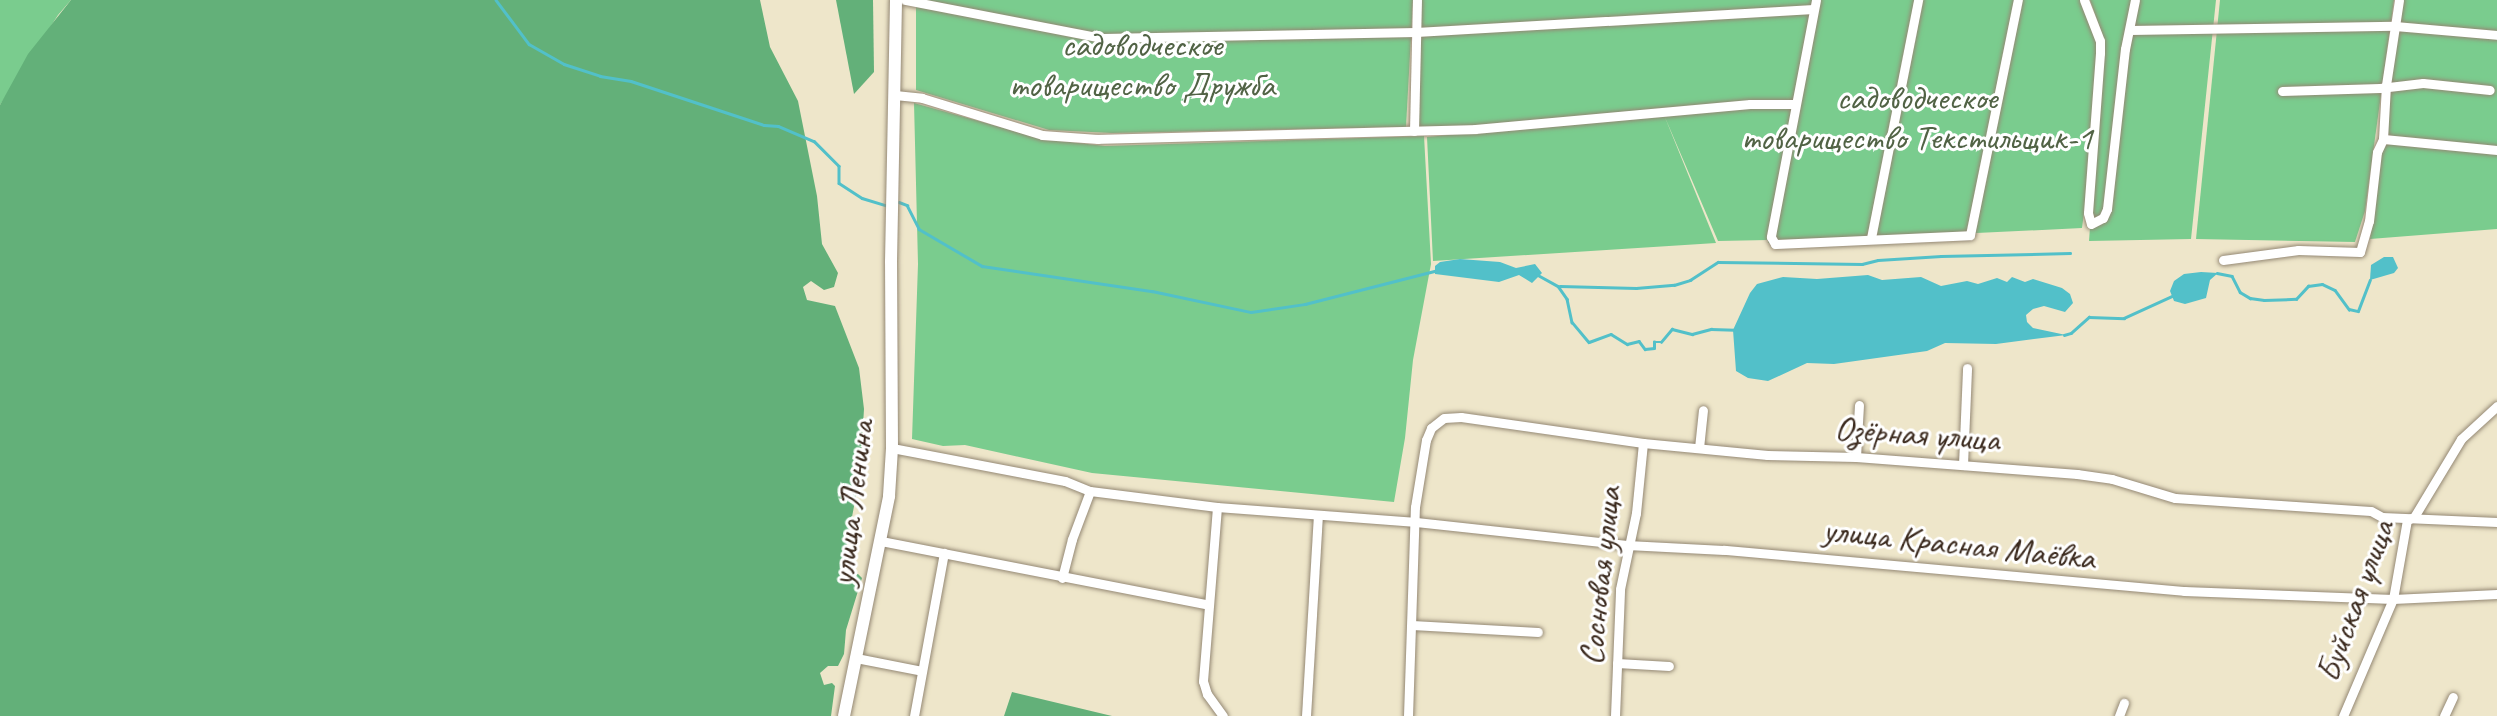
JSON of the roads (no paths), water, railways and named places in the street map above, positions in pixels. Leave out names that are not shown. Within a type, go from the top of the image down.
[{"type":"main road","name":"улица Ленина","points":[[844,716],[881,541],[892,448],[891,295],[896,0]]},
{"type":"street","points":[[905,0],[1103,38],[1416,32],[1814,4],[1802,75],[1794,104],[1772,242],[1871,238],[1886,240],[1970,234],[2018,0]]},
{"type":"street","points":[[1414,131],[1417,0]]},
{"type":"street","points":[[1871,238],[1918,0]]},
{"type":"street","points":[[2084,0],[2101,53],[2088,214],[2091,224],[2104,218],[2107,209],[2125,49],[2135,0]]},
{"type":"street","points":[[2224,260],[2298,250],[2360,252],[2369,221],[2377,152],[2383,139],[2386,85],[2399,0]]},
{"type":"street","points":[[2130,30],[2395,26],[2497,35]]},
{"type":"street","points":[[2282,91],[2423,83],[2490,90]]},
{"type":"street","points":[[895,95],[922,98],[1061,138],[1414,131],[1750,104],[1794,104]]},
{"type":"street","points":[[2383,139],[2497,150]]},
{"type":"street","points":[[1963,465],[1966,368]]},
{"type":"street","points":[[1856,457],[1859,405]]},
{"type":"street","name":"Буйская улица","points":[[2343,716],[2393,598],[2407,520],[2414,517],[2461,439],[2497,406]]},
{"type":"street","points":[[1699,448],[1703,410]]},
{"type":"street","name":"Озёрная улица","points":[[1416,522],[1415,507],[1426,440],[1431,428],[1444,418],[1461,417],[1643,443],[1767,454],[1963,465],[2112,479],[2175,498],[2371,511],[2382,517],[2497,522]]},
{"type":"street","name":"Сосновая улица","points":[[1615,716],[1620,589],[1627,545],[1636,513],[1643,443]]},
{"type":"street","name":"улица Красная Маёвка","points":[[892,448],[1065,481],[1090,491],[1217,507],[1416,522],[1627,545],[1725,550],[2104,586],[2393,598],[2497,594]]},
{"type":"street","points":[[1062,578],[1072,538],[1090,491]]},
{"type":"street","points":[[1217,507],[1203,681],[1207,694],[1223,716]]},
{"type":"street","points":[[1306,716],[1318,516]]},
{"type":"street","points":[[1408,716],[1416,522]]},
{"type":"street","points":[[881,541],[1209,606]]},
{"type":"street","points":[[914,716],[944,552]]},
{"type":"street","points":[[1412,625],[1538,632]]},
{"type":"street","points":[[856,659],[922,671]]},
{"type":"street","points":[[1617,663],[1669,666]]},
{"type":"street","points":[[2445,716],[2453,697]]},
{"type":"street","points":[[2119,716],[2124,703]]},
{"type":"water","points":[[2384,257],[2393,257],[2398,268],[2394,273],[2370,280],[2371,265]]},
{"type":"water","points":[[1460,259],[1500,262],[1516,268],[1535,264],[1542,273],[1532,283],[1519,275],[1499,282],[1435,274],[1435,266],[1440,262]]},
{"type":"water","points":[[2218,273],[2210,280],[2206,298],[2185,304],[2174,301],[2170,291],[2174,281],[2184,274]]},
{"type":"water","points":[[1868,275],[1882,280],[1921,277],[1941,286],[1967,281],[1978,284],[1997,278],[2007,282],[2012,277],[2025,282],[2033,279],[2062,288],[2070,294],[2073,303],[2065,312],[2044,306],[2033,309],[2026,315],[2027,322],[2033,328],[2066,335],[1996,344],[1945,343],[1927,351],[1834,364],[1807,363],[1768,381],[1748,378],[1736,371],[1733,330],[1757,284],[1783,277],[1817,279]]},
{"type":"waterway","points":[[496,0],[529,44],[564,64],[600,76],[631,81],[764,125],[778,126],[814,141],[839,166],[839,183],[862,198],[885,205]]},
{"type":"waterway","points":[[899,202],[907,205],[919,229],[982,266],[1152,291],[1251,312],[1305,304],[1438,270]]},
{"type":"waterway","points":[[1560,286],[1636,288],[1674,285],[1690,280],[1718,262],[1862,264],[1878,260],[1941,256],[2070,253]]},
{"type":"waterway","points":[[2217,273],[2232,276],[2240,292],[2250,298],[2264,300],[2296,299],[2308,286],[2322,284],[2335,290],[2349,309],[2358,311],[2370,280]]},
{"type":"waterway","points":[[1538,275],[1558,286],[1567,299],[1572,322],[1589,342],[1611,334],[1627,344],[1639,341],[1645,349],[1654,348],[1654,342],[1661,342],[1672,329],[1692,334],[1711,329],[1734,330]]},
{"type":"waterway","points":[[2064,335],[2071,333],[2089,317],[2124,318],[2174,295]]},
{"type":"park label","name":"садоводческое товарищество Дружба","points":[[1142,65]]},
{"type":"park label","name":"садоводческое товарищество Текстильщик-1","points":[[1917,118]]}]
